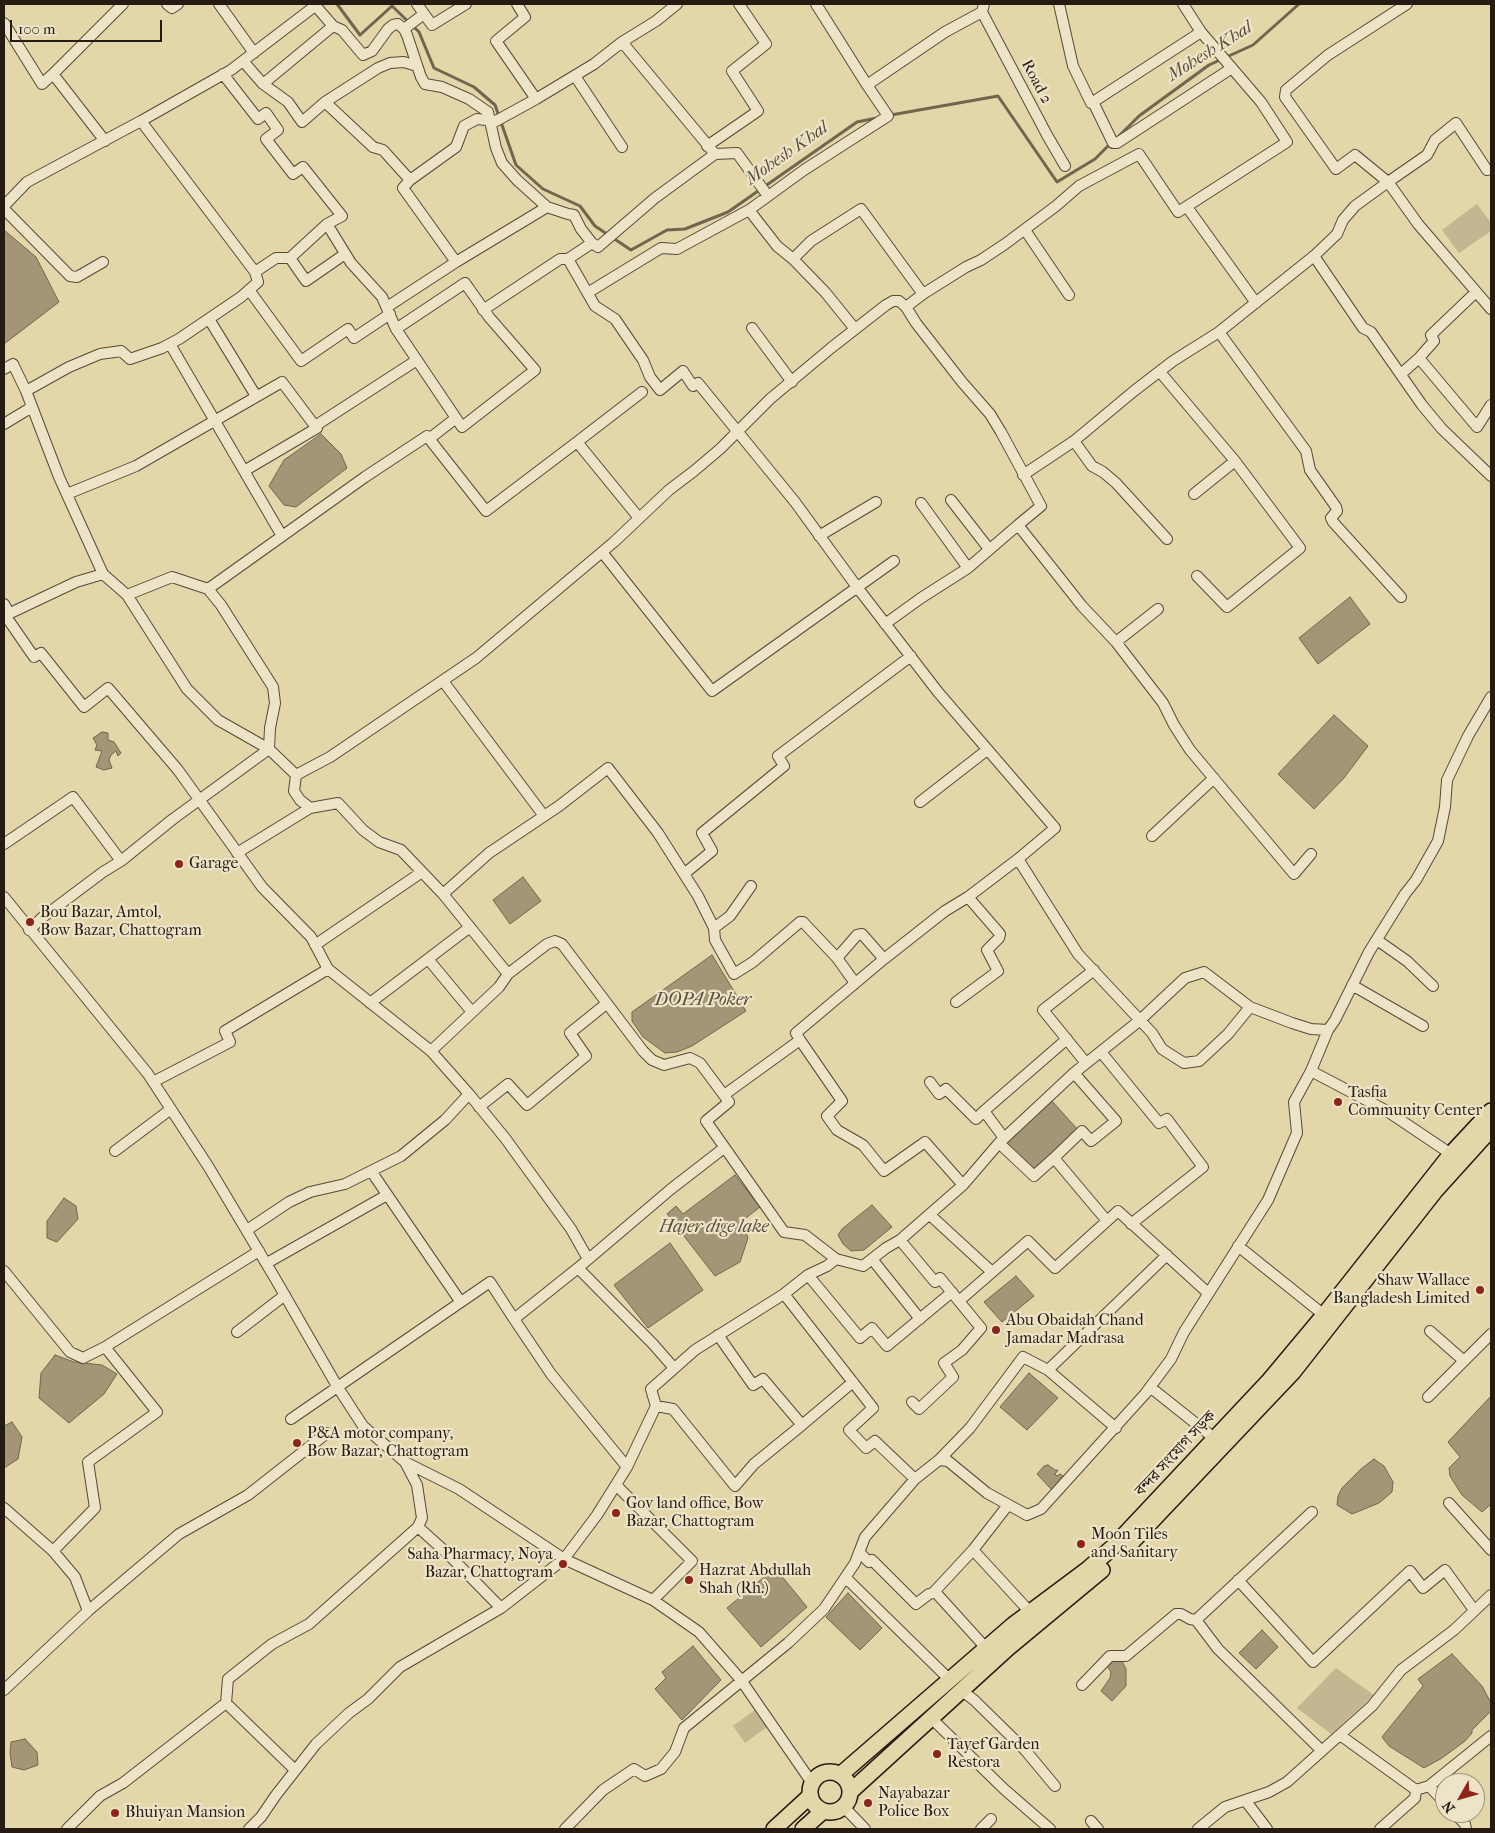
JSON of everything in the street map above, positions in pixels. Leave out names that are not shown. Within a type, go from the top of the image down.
[{"type":"highway","name":"বন্দর সংযোগ সড়ক","points":[[840,1775],[986,1648],[1030,1612],[1088,1569],[1113,1547],[1268,1382],[1324,1315],[1451,1154],[1491,1111]]},
{"type":"highway","name":"বন্দর সংযোগ সড়ক","points":[[850,1792],[1008,1648],[1120,1554],[1293,1372],[1435,1191],[1491,1129]]},
{"type":"highway","points":[[774,1829],[811,1789],[816,1778],[828,1772],[840,1775],[849,1785],[850,1792],[844,1807],[835,1811],[822,1812],[803,1829]]},
{"type":"highway","points":[[811,1789],[812,1802],[822,1812]]},
{"type":"street","points":[[4,23],[42,84],[123,4]]},
{"type":"street","points":[[168,4],[172,8],[178,4]]},
{"type":"street","points":[[219,4],[254,53]]},
{"type":"street","points":[[417,4],[432,25],[466,4]]},
{"type":"street","points":[[517,4],[525,17],[496,40],[536,99]]},
{"type":"street","points":[[456,262],[403,188],[410,180],[456,147],[464,126],[477,119],[492,121],[536,99],[575,76],[622,42],[656,21],[677,4]]},
{"type":"street","points":[[707,146],[758,111],[732,71],[766,44],[739,4]]},
{"type":"street","points":[[589,292],[661,248],[677,249],[749,210],[804,170],[888,116],[816,4]]},
{"type":"street","points":[[1059,4],[1073,66],[1113,143],[1117,143],[1232,68]]},
{"type":"street","points":[[906,307],[966,266],[981,260],[1025,230],[1079,186],[1139,154],[1178,212],[1287,142],[1261,102],[1201,32],[1183,4]]},
{"type":"street","points":[[1407,4],[1328,55],[1286,90],[1284,94],[1336,169],[1355,155],[1388,182],[1418,224],[1491,309]]},
{"type":"street","points":[[103,262],[77,277],[70,276],[4,208],[26,182],[142,121],[223,74],[254,53],[314,5],[333,26],[342,30],[363,55],[372,51],[393,25],[398,24],[404,29],[425,84],[442,87],[469,99],[488,112],[492,121],[496,148],[502,163],[517,180],[547,207],[574,215],[592,243],[598,247],[655,198],[714,154],[737,153],[768,196]]},
{"type":"street","points":[[867,85],[983,8]]},
{"type":"street","name":"Road 2","points":[[983,8],[1047,135],[1065,166]]},
{"type":"street","points":[[404,29],[424,14]]},
{"type":"street","points":[[263,84],[333,26]]},
{"type":"street","points":[[1093,102],[1201,32]]},
{"type":"street","points":[[622,42],[714,154]]},
{"type":"street","points":[[243,61],[263,84],[288,102],[302,122],[325,102],[378,68],[390,63],[404,62],[418,66]]},
{"type":"street","points":[[53,74],[105,141]]},
{"type":"street","points":[[223,74],[258,118],[266,113],[278,130],[266,139],[293,174],[303,167],[342,216],[328,224],[290,258],[276,258],[255,272]]},
{"type":"street","points":[[575,76],[622,147]]},
{"type":"street","points":[[325,102],[373,147],[383,150],[410,180]]},
{"type":"street","points":[[26,391],[69,367],[100,354],[121,351],[130,358],[152,353],[170,344],[209,318],[258,282],[255,272],[142,121]]},
{"type":"street","points":[[1023,475],[1074,442],[1134,391],[1219,332],[1314,256],[1337,234],[1343,220],[1355,206],[1427,155],[1436,140],[1456,123],[1487,170]]},
{"type":"street","points":[[249,290],[301,361],[348,330],[354,338],[388,310],[456,262],[547,207]]},
{"type":"street","points":[[1187,207],[1256,302]]},
{"type":"street","points":[[793,258],[811,240],[860,209],[923,294]]},
{"type":"street","points":[[749,210],[777,246],[793,258],[825,292],[855,329]]},
{"type":"street","points":[[328,224],[351,263],[382,297],[396,329],[462,427],[534,370],[483,310],[465,283],[396,329]]},
{"type":"street","points":[[1025,230],[1069,295]]},
{"type":"street","points":[[483,310],[560,259],[568,259],[592,243]]},
{"type":"street","points":[[290,258],[306,280],[345,254]]},
{"type":"street","points":[[1314,256],[1363,328],[1370,332],[1422,405],[1442,429],[1491,476]]},
{"type":"street","points":[[568,259],[589,292],[595,306],[615,319],[643,360],[650,377],[660,390],[683,371],[693,386],[698,383],[795,502],[857,587],[938,692],[1055,828],[1018,859],[968,897],[945,911],[884,959],[796,1033],[842,1101],[827,1116],[838,1130],[863,1145],[884,1171],[925,1142],[963,1185]]},
{"type":"street","points":[[1401,374],[1434,341],[1431,335],[1476,292]]},
{"type":"street","points":[[296,774],[330,757],[443,681],[499,640],[602,552],[668,490],[720,449],[757,411],[855,329],[893,302],[899,301],[906,307],[916,323],[962,382],[990,414],[1002,432],[1040,506],[968,568],[885,624]]},
{"type":"street","points":[[209,318],[256,396]]},
{"type":"street","points":[[752,328],[792,382]]},
{"type":"street","points":[[1219,332],[1304,447],[1310,470],[1336,507],[1336,511],[1331,518],[1333,522],[1401,596]]},
{"type":"street","points":[[170,344],[282,536]]},
{"type":"street","points":[[1419,358],[1477,427],[1491,406]]},
{"type":"street","points":[[244,471],[317,428],[315,426],[417,360]]},
{"type":"street","points":[[4,369],[13,364],[26,391],[67,494],[103,574],[127,595],[187,689],[218,720],[269,749],[296,774]]},
{"type":"street","points":[[1160,372],[1234,461],[1300,548],[1227,607],[1198,576]]},
{"type":"street","points":[[67,494],[136,466],[282,382],[315,426]]},
{"type":"street","points":[[208,590],[282,536],[427,436],[486,511],[642,392]]},
{"type":"street","points":[[4,424],[32,407]]},
{"type":"street","points":[[429,439],[456,418]]},
{"type":"street","points":[[577,442],[639,518]]},
{"type":"street","points":[[1074,442],[1092,466],[1116,483],[1167,539]]},
{"type":"street","points":[[1194,494],[1234,461]]},
{"type":"street","points":[[950,500],[989,549]]},
{"type":"street","points":[[819,536],[876,502]]},
{"type":"street","points":[[921,503],[968,568]]},
{"type":"street","points":[[1018,525],[1082,606],[1116,642],[1163,703],[1190,750],[1294,874],[1311,854]]},
{"type":"street","points":[[602,552],[712,691],[894,561]]},
{"type":"street","points":[[103,574],[76,582],[6,612],[34,657],[40,653],[84,707],[108,688],[178,770],[262,887],[311,937],[328,969],[431,1052],[469,1094],[505,1138],[571,1229],[588,1259]]},
{"type":"street","points":[[127,595],[172,577],[208,590],[221,605],[273,687],[275,703],[270,728],[269,749]]},
{"type":"street","points":[[1116,642],[1158,609]]},
{"type":"street","points":[[684,874],[712,851],[702,834],[784,766],[778,756],[911,656]]},
{"type":"street","points":[[443,681],[544,816]]},
{"type":"street","points":[[939,1460],[948,1461],[987,1494],[1027,1515],[1041,1509],[1116,1428],[1171,1359],[1184,1332],[1268,1200],[1297,1133],[1294,1102],[1311,1071],[1328,1030],[1377,940],[1405,894],[1416,880],[1438,841],[1447,780],[1468,736],[1491,697]]},
{"type":"street","points":[[29,930],[43,917],[103,872],[121,861],[253,759],[269,749]]},
{"type":"street","points":[[920,802],[987,750]]},
{"type":"street","points":[[443,894],[489,853],[544,816],[608,768],[658,833],[698,896],[714,928],[715,940],[734,974],[753,962],[800,922],[803,922],[837,958],[855,983]]},
{"type":"street","points":[[296,774],[294,791],[300,800],[310,808]]},
{"type":"street","points":[[1152,836],[1214,778]]},
{"type":"street","points":[[4,844],[73,797],[121,861]]},
{"type":"street","points":[[237,853],[310,808],[338,803],[363,830],[379,842],[401,850],[443,894],[508,974]]},
{"type":"street","points":[[1018,859],[1078,954],[1152,1033],[1162,1048],[1178,1060],[1184,1063],[1199,1061],[1228,1034],[1250,1007]]},
{"type":"street","points":[[315,945],[422,872]]},
{"type":"street","points":[[714,928],[730,916],[752,886]]},
{"type":"street","points":[[4,897],[153,1082],[208,1166],[285,1295],[336,1386],[363,1426],[406,1462],[459,1489],[564,1559],[653,1600],[699,1632],[741,1680],[811,1789]]},
{"type":"street","points":[[956,1002],[998,971],[987,950],[999,938],[1000,934],[968,897]]},
{"type":"street","points":[[370,1003],[470,927]]},
{"type":"street","points":[[837,958],[857,935],[862,934],[884,959]]},
{"type":"street","points":[[1377,940],[1407,961],[1433,986]]},
{"type":"street","points":[[431,1052],[499,987],[508,974],[547,944],[555,941],[562,944],[606,1004],[652,1060],[664,1065],[690,1058],[700,1063],[729,1102],[706,1121],[784,1232],[805,1235],[836,1259],[863,1266],[900,1240],[963,1185],[1001,1140],[1074,1073],[1139,1021],[1185,978],[1204,972],[1250,1007],[1311,1029],[1328,1030]]},
{"type":"street","points":[[428,958],[472,1012]]},
{"type":"street","points":[[153,1082],[230,1042],[225,1031],[328,969]]},
{"type":"street","points":[[1086,1063],[1043,1010],[1094,970]]},
{"type":"street","points":[[1352,986],[1423,1026]]},
{"type":"street","points":[[479,1107],[508,1084],[527,1105],[586,1056],[570,1033],[606,1004]]},
{"type":"street","points":[[930,1082],[939,1094],[946,1089],[976,1119],[1066,1039]]},
{"type":"street","points":[[724,1095],[800,1040]]},
{"type":"street","points":[[1101,1052],[1160,1123],[1166,1118],[1203,1167],[1131,1224]]},
{"type":"street","points":[[1311,1071],[1387,1111],[1451,1154]]},
{"type":"street","points":[[984,1111],[1001,1140],[1034,1176],[1082,1131],[1091,1141],[1116,1121],[1074,1073]]},
{"type":"street","points":[[247,1230],[296,1198],[310,1192],[345,1184],[401,1156],[445,1120],[469,1094]]},
{"type":"street","points":[[115,1151],[170,1109]]},
{"type":"street","points":[[514,1319],[578,1268],[671,1189],[724,1148]]},
{"type":"street","points":[[1054,1158],[1107,1221]]},
{"type":"street","points":[[371,1171],[460,1301]]},
{"type":"street","points":[[266,1263],[387,1194]]},
{"type":"street","points":[[959,1301],[1028,1241],[1055,1268],[1118,1211],[1208,1293]]},
{"type":"street","points":[[930,1214],[992,1272]]},
{"type":"street","points":[[900,1240],[935,1282],[940,1278],[981,1328],[962,1350],[944,1363],[953,1377],[919,1409],[912,1402]]},
{"type":"street","points":[[1238,1246],[1324,1315]]},
{"type":"street","points":[[4,1271],[70,1352],[83,1358],[106,1347],[259,1251]]},
{"type":"street","points":[[1048,1370],[1168,1255]]},
{"type":"street","points":[[249,1829],[295,1770],[327,1734],[349,1713],[368,1699],[400,1667],[501,1608],[564,1559],[597,1515],[627,1467],[656,1406],[650,1389],[695,1350],[784,1294],[808,1275],[827,1266],[836,1259]]},
{"type":"street","points":[[872,1259],[920,1319]]},
{"type":"street","points":[[578,1268],[674,1368]]},
{"type":"street","points":[[808,1275],[860,1338],[872,1328],[887,1346],[952,1292]]},
{"type":"street","points":[[291,1419],[336,1386],[490,1282],[551,1374],[627,1467]]},
{"type":"street","points":[[784,1294],[873,1408],[849,1430],[866,1448],[875,1442],[915,1479]]},
{"type":"street","points":[[236,1332],[285,1295]]},
{"type":"street","points":[[1430,1331],[1464,1361]]},
{"type":"street","points":[[1428,1397],[1491,1334]]},
{"type":"street","points":[[718,1335],[753,1385],[763,1379],[802,1425]]},
{"type":"street","points":[[53,1551],[95,1508],[88,1462],[157,1412],[106,1347]]},
{"type":"street","points":[[565,1829],[603,1790],[634,1769],[645,1776],[661,1769],[675,1752],[684,1728],[788,1643],[824,1609],[846,1578],[865,1537],[915,1479],[939,1460],[970,1428],[1024,1357],[1048,1370],[1116,1428]]},
{"type":"street","points":[[656,1406],[673,1409],[735,1486],[754,1464],[853,1382]]},
{"type":"street","points":[[1150,1387],[1214,1438]]},
{"type":"street","points":[[4,1690],[88,1611],[179,1534],[248,1495],[327,1433]]},
{"type":"street","points":[[67,1829],[100,1796],[123,1783],[226,1703],[228,1679],[272,1644],[309,1624],[418,1527],[422,1518],[417,1485],[406,1462]]},
{"type":"street","points":[[616,1485],[692,1561],[653,1600]]},
{"type":"street","points":[[1449,1503],[1491,1550]]},
{"type":"street","points":[[859,1552],[869,1562],[872,1560],[916,1604],[933,1593],[973,1550],[1008,1505]]},
{"type":"street","points":[[4,1508],[53,1551],[75,1577],[88,1611]]},
{"type":"street","points":[[1196,1620],[1312,1512]]},
{"type":"street","points":[[418,1527],[448,1554],[501,1608]]},
{"type":"street","points":[[973,1550],[1030,1612]]},
{"type":"street","points":[[1238,1580],[1313,1662],[1410,1571],[1423,1588],[1445,1570],[1474,1610]]},
{"type":"street","points":[[846,1578],[949,1679]]},
{"type":"street","points":[[933,1593],[938,1594],[986,1648]]},
{"type":"street","points":[[1198,1829],[1225,1808],[1269,1792],[1287,1782],[1372,1706],[1401,1670],[1454,1630],[1491,1595]]},
{"type":"street","points":[[1082,1685],[1110,1656],[1126,1656],[1176,1614],[1181,1614],[1196,1620],[1218,1649],[1322,1750]]},
{"type":"street","points":[[961,1690],[974,1700],[1024,1750],[1055,1786]]},
{"type":"street","points":[[226,1703],[295,1770]]},
{"type":"street","points":[[931,1718],[1004,1789],[1050,1829]]},
{"type":"street","points":[[1340,1735],[1416,1790]]},
{"type":"street","points":[[1416,1790],[1430,1786],[1491,1736]]},
{"type":"street","points":[[1430,1786],[1435,1792]]},
{"type":"street","points":[[1380,1829],[1415,1798],[1416,1790]]},
{"type":"street","points":[[1245,1800],[1268,1829]]},
{"type":"street","points":[[844,1807],[865,1829]]},
{"type":"street","points":[[981,1829],[991,1819]]},
{"type":"shaded area","points":[[1477,204],[1491,223],[1491,231],[1459,253],[1442,230]]},
{"type":"shaded area","points":[[1336,1668],[1374,1695],[1331,1734],[1297,1708]]},
{"type":"shaded area","points":[[755,1710],[767,1727],[745,1743],[733,1726]]},
{"type":"water","points":[[4,230],[36,257],[59,302],[4,344]]},
{"type":"water","points":[[321,434],[341,454],[347,468],[296,507],[284,505],[269,486],[284,460]]},
{"type":"water","points":[[1350,597],[1370,624],[1318,664],[1299,638]]},
{"type":"water","points":[[1334,715],[1368,746],[1344,778],[1314,809],[1278,774]]},
{"type":"water","points":[[102,732],[108,733],[108,740],[114,742],[121,753],[118,756],[116,751],[111,755],[109,760],[112,768],[104,770],[96,767],[102,751],[95,750],[97,745],[93,738]]},
{"type":"water","points":[[523,877],[541,901],[510,924],[493,900]]},
{"type":"water","name":"DOPA Poker","points":[[712,955],[746,1011],[692,1046],[677,1052],[665,1053],[643,1037],[632,1021],[632,1012]]},
{"type":"water","points":[[1051,1100],[1079,1131],[1034,1173],[1004,1143]]},
{"type":"water","name":"Hajer dige lake","points":[[735,1175],[760,1207],[742,1221],[748,1238],[740,1262],[715,1276],[667,1214],[676,1206],[683,1214]]},
{"type":"water","points":[[64,1198],[76,1206],[78,1219],[57,1242],[47,1238],[47,1221]]},
{"type":"water","points":[[872,1205],[892,1227],[864,1250],[851,1251],[843,1244],[838,1235],[842,1229]]},
{"type":"water","name":"Hajer dige lake","points":[[670,1243],[703,1290],[648,1328],[614,1285]]},
{"type":"water","points":[[1016,1276],[1034,1296],[1002,1322],[984,1302]]},
{"type":"water","points":[[55,1355],[74,1362],[102,1365],[117,1374],[104,1394],[69,1423],[39,1398],[41,1373]]},
{"type":"water","points":[[1029,1373],[1058,1398],[1027,1430],[1000,1407]]},
{"type":"water","points":[[1491,1396],[1491,1504],[1482,1512],[1462,1495],[1450,1476],[1449,1468],[1460,1457],[1448,1442]]},
{"type":"water","points":[[12,1422],[22,1437],[18,1459],[4,1468],[4,1426]]},
{"type":"water","points":[[1374,1459],[1384,1466],[1393,1482],[1392,1492],[1379,1503],[1352,1514],[1337,1505],[1338,1496],[1342,1488]]},
{"type":"water","points":[[1048,1465],[1058,1470],[1055,1474],[1057,1476],[1060,1474],[1063,1476],[1052,1490],[1037,1474],[1044,1466]]},
{"type":"water","points":[[775,1568],[807,1607],[761,1647],[727,1608]]},
{"type":"water","points":[[848,1593],[882,1628],[860,1650],[826,1617]]},
{"type":"water","points":[[1262,1630],[1278,1647],[1256,1669],[1239,1653]]},
{"type":"water","points":[[693,1646],[721,1680],[682,1720],[655,1689],[666,1678],[662,1672]]},
{"type":"water","points":[[1452,1654],[1482,1686],[1491,1703],[1491,1711],[1472,1730],[1472,1733],[1465,1741],[1442,1758],[1424,1768],[1389,1746],[1382,1737],[1423,1686],[1418,1679]]},
{"type":"water","points":[[1116,1658],[1122,1661],[1126,1669],[1126,1686],[1112,1701],[1101,1691],[1110,1678],[1111,1672],[1107,1666]]},
{"type":"water","points":[[25,1739],[37,1752],[38,1765],[24,1770],[12,1767],[10,1753],[11,1742]]},
{"type":"waterway","name":"Mohesh Khal","points":[[337,4],[360,35],[392,6],[419,32],[434,68],[474,87],[495,105],[516,165],[543,189],[580,206],[595,226],[631,250],[667,230],[685,229],[728,212],[857,122],[877,118]]},
{"type":"waterway","name":"Mohesh Khal","points":[[1116,139],[1139,116],[1209,65],[1253,45],[1299,4]]},
{"type":"waterway","name":"Mohesh Khal","points":[[891,115],[998,96],[1057,182],[1095,159],[1111,143]]},
{"type":"place","name":"Garage","points":[[179,864]]},
{"type":"place","name":"Bou Bazar, Amtol, Bow Bazar, Chattogram","points":[[30,922]]},
{"type":"place","name":"Tasfia Community Center","points":[[1338,1102]]},
{"type":"place","name":"Shaw Wallace Bangladesh Limited","points":[[1480,1290]]},
{"type":"place","name":"Abu Obaidah Chand Jamadar Madrasa","points":[[996,1330]]},
{"type":"place","name":"P&A motor company, Bow Bazar, Chattogram","points":[[297,1443]]},
{"type":"place","name":"Gov land office, Bow Bazar, Chattogram","points":[[616,1513]]},
{"type":"place","name":"Moon Tiles and Sanitary","points":[[1081,1544]]},
{"type":"place","name":"Saha Pharmacy, Noya Bazar, Chattogram","points":[[563,1564]]},
{"type":"place","name":"Hazrat Abdullah Shah (Rh.)","points":[[689,1580]]},
{"type":"place","name":"Tayef Garden Restora","points":[[937,1754]]},
{"type":"place","name":"Nayabazar Police Box","points":[[868,1803]]},
{"type":"place","name":"Bhuiyan Mansion","points":[[115,1813]]}]
